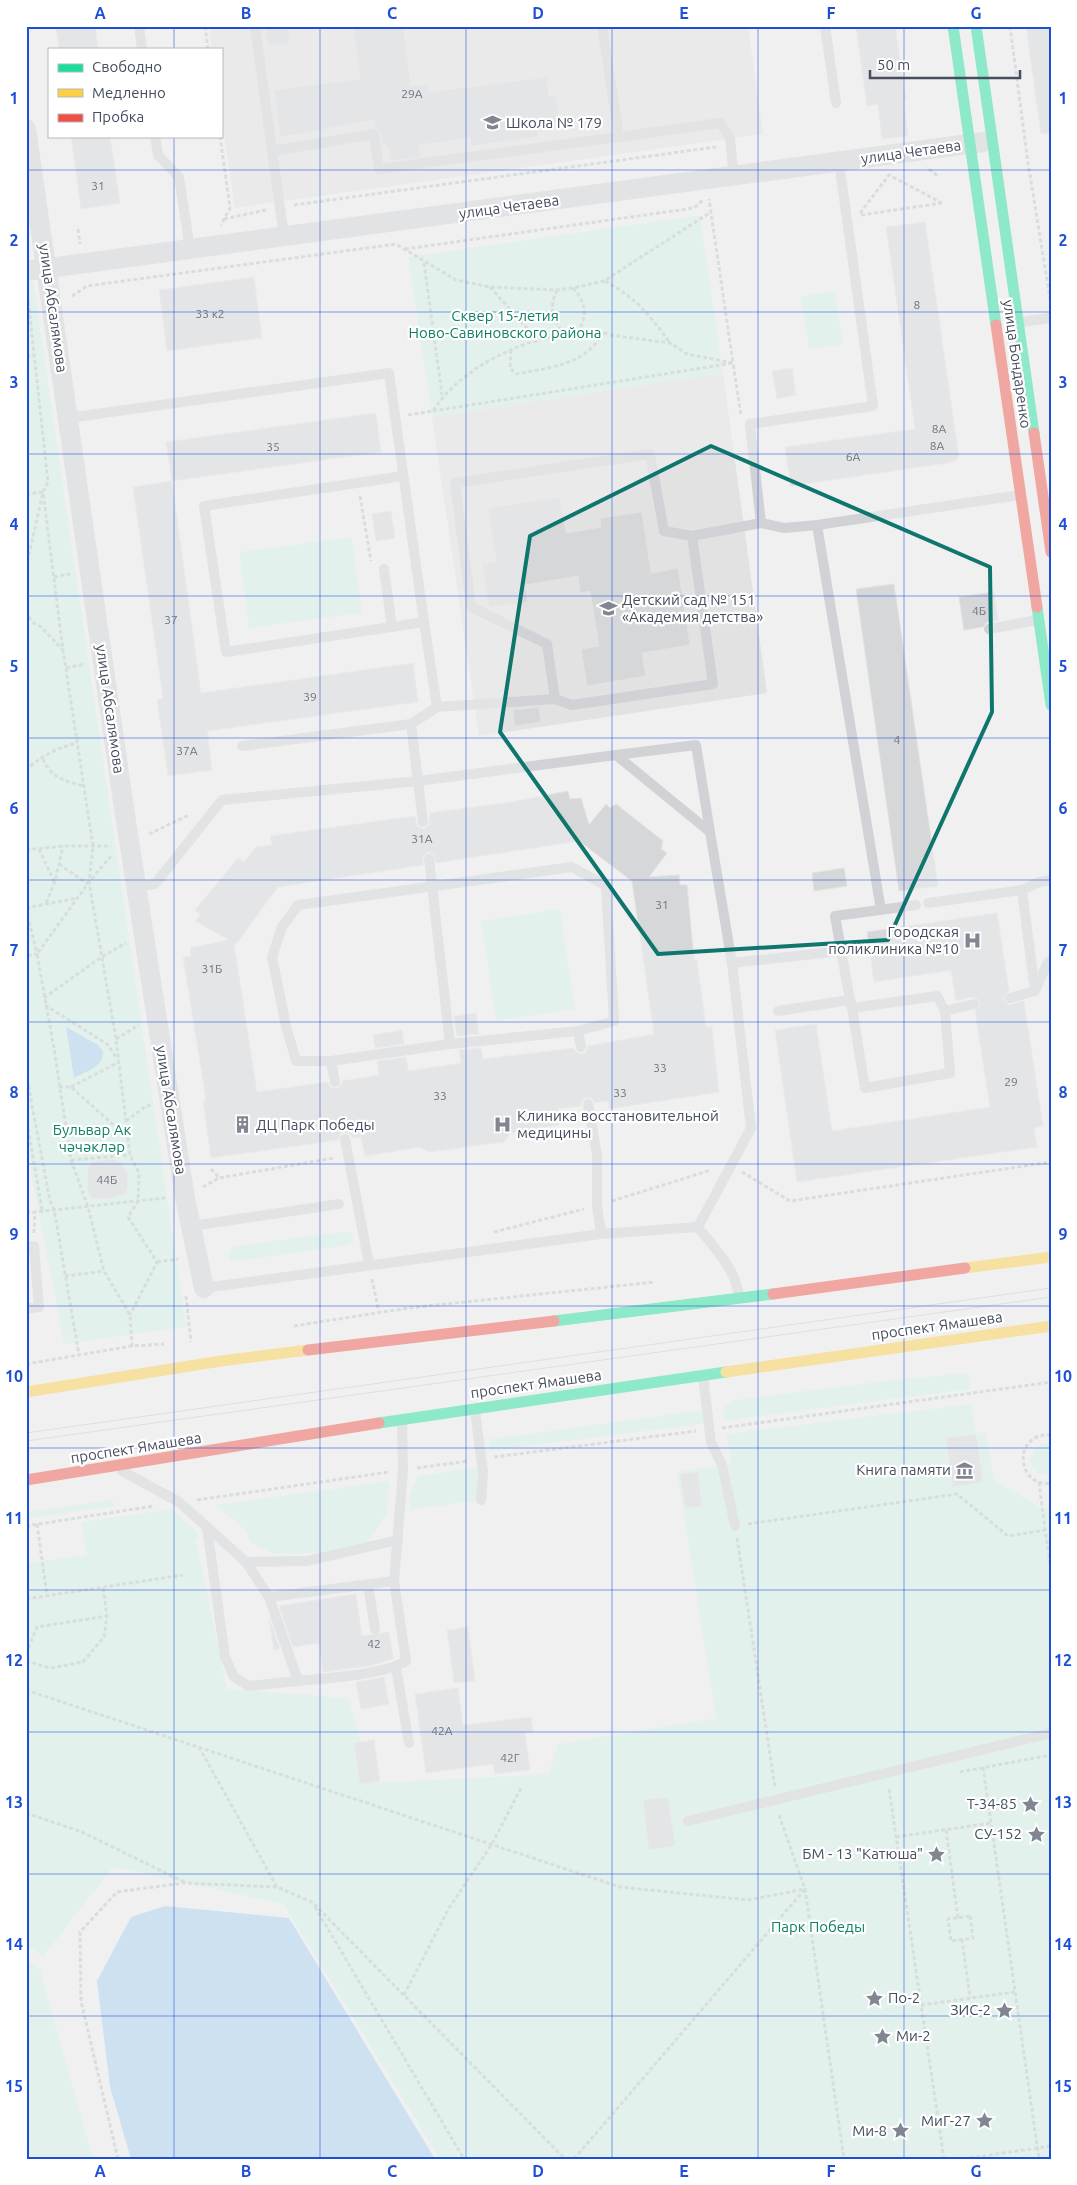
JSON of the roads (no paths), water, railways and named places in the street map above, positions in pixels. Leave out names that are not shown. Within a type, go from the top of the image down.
[{"type":"main road","name":"улица Бондаренко","points":[[953,26],[971,144],[1051,552]]},
{"type":"main road","name":"улица Бондаренко","points":[[976,26],[992,141],[1020,495],[1051,705]]},
{"type":"main road","points":[[26,1392],[221,1361],[739,1298],[1051,1257]]},
{"type":"main road","name":"проспект Ямашева","points":[[26,1480],[475,1408],[1051,1326]]},
{"type":"street","name":"улица Абсалямова","points":[[26,129],[143,933],[185,1198],[204,1288]]},
{"type":"street","name":"улица Четаева","points":[[27,281],[47,269],[992,141]]},
{"type":"lane","points":[[139,26],[142,48]]},
{"type":"lane","points":[[255,26],[284,237]]},
{"type":"lane","points":[[602,26],[619,137]]},
{"type":"lane","points":[[825,26],[836,103]]},
{"type":"lane","points":[[272,151],[374,134],[379,169],[720,123],[730,138],[734,177]]},
{"type":"lane","points":[[155,138],[158,155],[179,177],[190,249]]},
{"type":"lane","points":[[761,523],[750,424],[873,406],[839,162]]},
{"type":"lane","points":[[1007,324],[1051,318]]},
{"type":"lane","points":[[68,418],[389,373],[424,622],[438,707]]},
{"type":"lane","points":[[555,699],[547,644],[471,607],[455,483],[650,454],[664,531],[692,536],[761,523],[784,528],[818,525],[1020,495]]},
{"type":"lane","points":[[403,476],[204,506],[226,652],[424,622]]},
{"type":"lane","points":[[818,525],[881,910]]},
{"type":"lane","points":[[242,746],[411,724],[438,707],[555,699],[572,705],[713,684],[692,536]]},
{"type":"lane","points":[[384,569],[392,627]]},
{"type":"lane","points":[[989,629],[1038,620]]},
{"type":"lane","points":[[411,724],[423,822]]},
{"type":"lane","points":[[136,887],[156,884],[222,800],[418,781],[696,745],[732,963],[752,1128],[730,1165],[698,1227]]},
{"type":"lane","points":[[616,755],[710,832]]},
{"type":"lane","points":[[429,859],[450,1044]]},
{"type":"lane","points":[[572,867],[606,886],[614,1021],[578,1031],[450,1044],[331,1061],[296,1061],[286,1026],[272,957],[282,927],[298,905],[432,886],[572,867]]},
{"type":"lane","points":[[928,903],[1022,890],[1039,882],[1051,880]]},
{"type":"lane","points":[[1022,890],[1035,991]]},
{"type":"lane","points":[[778,1010],[851,1004],[937,996],[945,1011],[950,1073],[865,1088],[851,1004],[840,951],[835,916],[916,905]]},
{"type":"lane","points":[[732,963],[840,951]]},
{"type":"lane","points":[[1035,991],[1048,962],[1051,961]]},
{"type":"lane","points":[[1010,998],[1035,991]]},
{"type":"lane","points":[[945,1011],[974,1004]]},
{"type":"lane","points":[[578,1031],[580,1047]]},
{"type":"lane","points":[[331,1061],[335,1082]]},
{"type":"lane","points":[[588,1104],[597,1155],[598,1205],[601,1234]]},
{"type":"lane","points":[[345,1139],[369,1264]]},
{"type":"lane","points":[[192,1226],[339,1204]]},
{"type":"lane","points":[[204,1288],[369,1264],[601,1234],[698,1227]]},
{"type":"lane","points":[[698,1227],[733,1273],[737,1282],[739,1298]]},
{"type":"lane","points":[[26,1309],[39,1307],[30,1247]]},
{"type":"lane","points":[[703,1375],[711,1442],[722,1465],[735,1526]]},
{"type":"lane","points":[[475,1408],[483,1472],[481,1500]]},
{"type":"lane","points":[[207,1526],[226,1657],[234,1677],[249,1686],[396,1668],[406,1661],[394,1582],[402,1470],[402,1420]]},
{"type":"lane","points":[[114,1467],[180,1502],[246,1562],[269,1597],[298,1681]]},
{"type":"lane","points":[[246,1562],[307,1561],[398,1540]]},
{"type":"lane","points":[[269,1597],[394,1582]]},
{"type":"lane","points":[[368,1586],[375,1628]]},
{"type":"lane","points":[[396,1668],[408,1743]]},
{"type":"lane","points":[[688,1821],[1051,1733]]},
{"type":"water","points":[[66,1027],[98,1045],[103,1051],[97,1065],[74,1078]]},
{"type":"water","points":[[165,1906],[289,1918],[435,2159],[131,2159],[110,2087],[97,1981],[131,1917]]},
{"type":"tram line","points":[[26,1433],[1051,1288]]},
{"type":"tram line","points":[[26,1441],[1051,1297]]},
{"type":"place","name":"Школа № 179","points":[[492,123]]},
{"type":"place","name":"Детский сад № 151 «Академия детства»","points":[[608,609]]},
{"type":"place","name":"Городская поликлиника №10","points":[[973,941]]},
{"type":"place","name":"ДЦ Парк Победы","points":[[242,1125]]},
{"type":"place","name":"Клиника восстановительной медицины","points":[[503,1125]]},
{"type":"place","name":"Книга памяти","points":[[965,1470]]},
{"type":"place","name":"Т-34-85","points":[[1031,1804]]},
{"type":"place","name":"СУ-152","points":[[1036,1834]]},
{"type":"place","name":"БМ - 13 \"Катюша\"","points":[[937,1854]]},
{"type":"place","name":"По-2","points":[[874,1998]]},
{"type":"place","name":"ЗИС-2","points":[[1005,2010]]},
{"type":"place","name":"Ми-2","points":[[882,2036]]},
{"type":"place","name":"МиГ-27","points":[[985,2121]]},
{"type":"place","name":"Ми-8","points":[[901,2131]]},
{"type":"park label","name":"Сквер 15-летия Ново-Савиновского района","points":[[505,324]]},
{"type":"park label","name":"Бульвар Ак чәчәкләр","points":[[92,1138]]},
{"type":"park label","name":"Парк Победы","points":[[818,1927]]}]
